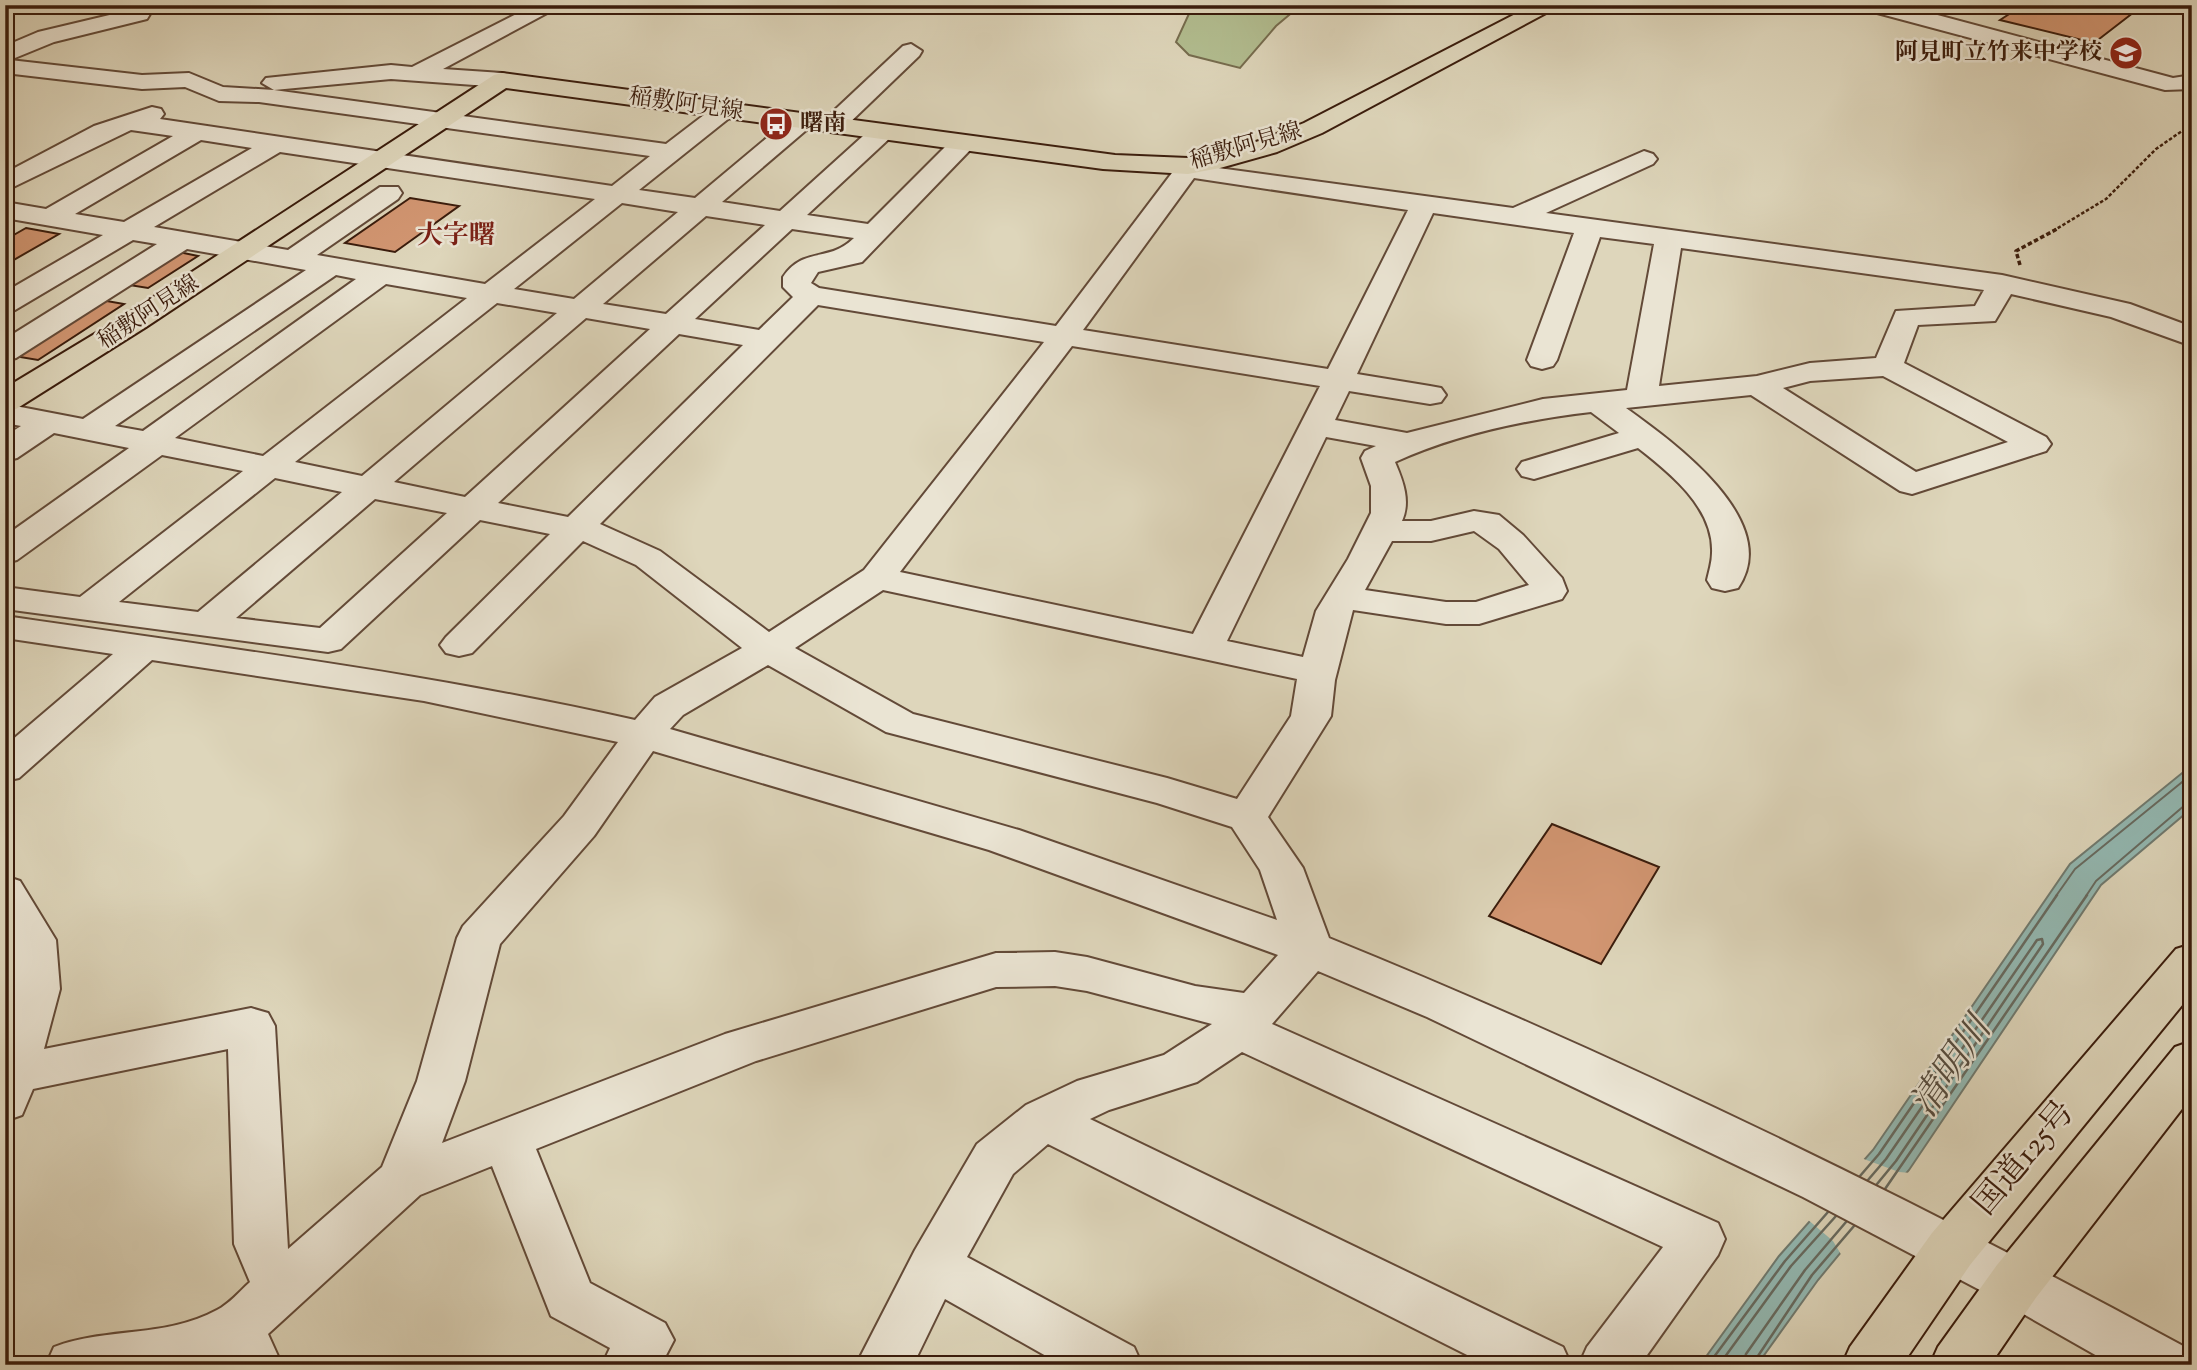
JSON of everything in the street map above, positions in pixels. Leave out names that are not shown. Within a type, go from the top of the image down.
[{"type":"main road","name":"稲敷阿見線","points":[[5,402],[247,249],[502,80],[1128,164],[1190,166],[1272,145],[1313,128],[1550,5]]},
{"type":"main road","name":"国道125号","points":[[1870,1365],[1940,1244],[2192,961]]},
{"type":"main road","points":[[1958,1365],[2016,1282],[2192,1060]]},
{"type":"street","points":[[419,72],[551,5]]},
{"type":"street","points":[[1874,5],[2173,85],[2192,82]]},
{"type":"street","points":[[5,54],[46,37],[139,14]]},
{"type":"street","points":[[35,69],[73,51],[117,38]]},
{"type":"street","points":[[833,125],[911,51]]},
{"type":"street","points":[[5,65],[142,82],[189,79],[219,94],[259,95],[673,152]]},
{"type":"street","points":[[5,183],[78,144],[129,122],[219,94],[314,78],[419,72],[502,80]]},
{"type":"street","points":[[86,610],[725,110]]},
{"type":"street","points":[[204,626],[802,121]]},
{"type":"street","points":[[129,122],[875,233]]},
{"type":"street","points":[[51,218],[197,132]]},
{"type":"street","points":[[5,598],[328,642],[882,132]]},
{"type":"street","points":[[964,142],[852,256],[808,266],[797,277],[797,287],[811,295],[1430,395]]},
{"type":"street","points":[[5,304],[276,144]]},
{"type":"street","points":[[1516,217],[1644,159]]},
{"type":"street","points":[[402,1180],[442,1082],[479,938],[579,826],[668,706],[768,649],[877,578],[1064,336],[1190,166],[1205,174],[2002,284],[2120,310],[2192,337]]},
{"type":"street","points":[[295,258],[388,193]]},
{"type":"street","points":[[1205,647],[1424,205]]},
{"type":"street","points":[[6,211],[247,249],[764,340]]},
{"type":"street","points":[[1542,360],[1590,226]]},
{"type":"street","points":[[1641,398],[1669,237]]},
{"type":"street","points":[[5,352],[184,239]]},
{"type":"street","points":[[88,430],[332,265]]},
{"type":"street","points":[[5,553],[382,273]]},
{"type":"street","points":[[1888,366],[1906,317],[1985,315],[2002,284]]},
{"type":"street","points":[[459,645],[579,529],[811,295]]},
{"type":"street","points":[[1247,817],[1311,716],[1318,672],[1334,611],[1388,513],[1388,486],[1377,458],[1429,435],[1543,408],[1757,385],[1810,372],[1888,366],[2035,444],[1912,484],[1757,385]]},
{"type":"street","points":[[1597,402],[1692,475],[1715,505],[1730,541],[1732,562],[1725,580]]},
{"type":"street","points":[[5,413],[599,534],[648,558],[768,649],[900,723],[1167,792],[1247,817],[1281,868],[1310,949]]},
{"type":"street","points":[[5,451],[48,422]]},
{"type":"street","points":[[1316,426],[1410,443]]},
{"type":"street","points":[[1534,469],[1643,436]]},
{"type":"street","points":[[1342,598],[1446,613],[1479,612],[1549,591],[1549,586],[1519,551],[1488,522],[1474,521],[1430,531],[1380,531]]},
{"type":"street","points":[[877,578],[1318,672]]},
{"type":"street","points":[[5,627],[424,689],[644,735],[1004,840],[1310,949],[1443,1004],[1822,1182],[2016,1282],[2165,1365]]},
{"type":"street","points":[[5,768],[145,647]]},
{"type":"street","points":[[5,892],[34,940],[37,989],[9,1088]]},
{"type":"street","points":[[884,1365],[934,1266],[995,1158],[1042,1119],[1094,1095],[1180,1069],[1246,1021],[1310,949]]},
{"type":"street","points":[[74,1365],[246,1346],[280,1289],[402,1180],[742,1047],[996,970],[1055,969],[1087,974],[1246,1021],[1699,1239],[1607,1365]]},
{"type":"street","points":[[9,1088],[251,1026],[260,1244],[280,1289]]},
{"type":"street","points":[[1042,1119],[1543,1365]]},
{"type":"street","points":[[507,1139],[570,1300],[646,1340],[630,1365]]},
{"type":"street","points":[[934,1266],[1114,1365]]},
{"type":"path","points":[[2002,284],[2020,265],[2016,251],[2105,199],[2151,151],[2170,135],[2192,124]]},
{"type":"green space","points":[[1193,5],[1301,5],[1276,26],[1240,68],[1189,55],[1176,42]]},
{"type":"water","name":"清明川","points":[[2192,765],[2192,808],[2101,885],[1909,1170],[1818,1280],[1757,1365],[1700,1365],[1779,1256],[1873,1150],[2070,864]]},
{"type":"pier","points":[[1861,1158],[1899,1172],[1911,1173],[1842,1256],[1833,1241],[1807,1219]]},
{"type":"building","points":[[2014,5],[2122,5],[2138,9],[2094,43],[2000,20],[2020,7]]},
{"type":"building","points":[[410,198],[459,206],[395,252],[345,243]]},
{"type":"building","points":[[26,228],[59,234],[5,265],[5,240]]},
{"type":"building","points":[[174,251],[198,256],[148,288],[123,284]]},
{"type":"building","points":[[101,300],[124,304],[38,360],[14,356]]},
{"type":"building","points":[[1552,824],[1659,867],[1601,964],[1489,916]]},
{"type":"place","name":"阿見町立竹来中学校","points":[[2126,53]]},
{"type":"place","name":"曙南","points":[[776,124]]},
{"type":"district","name":"大字曙","points":[[456,236]]}]
